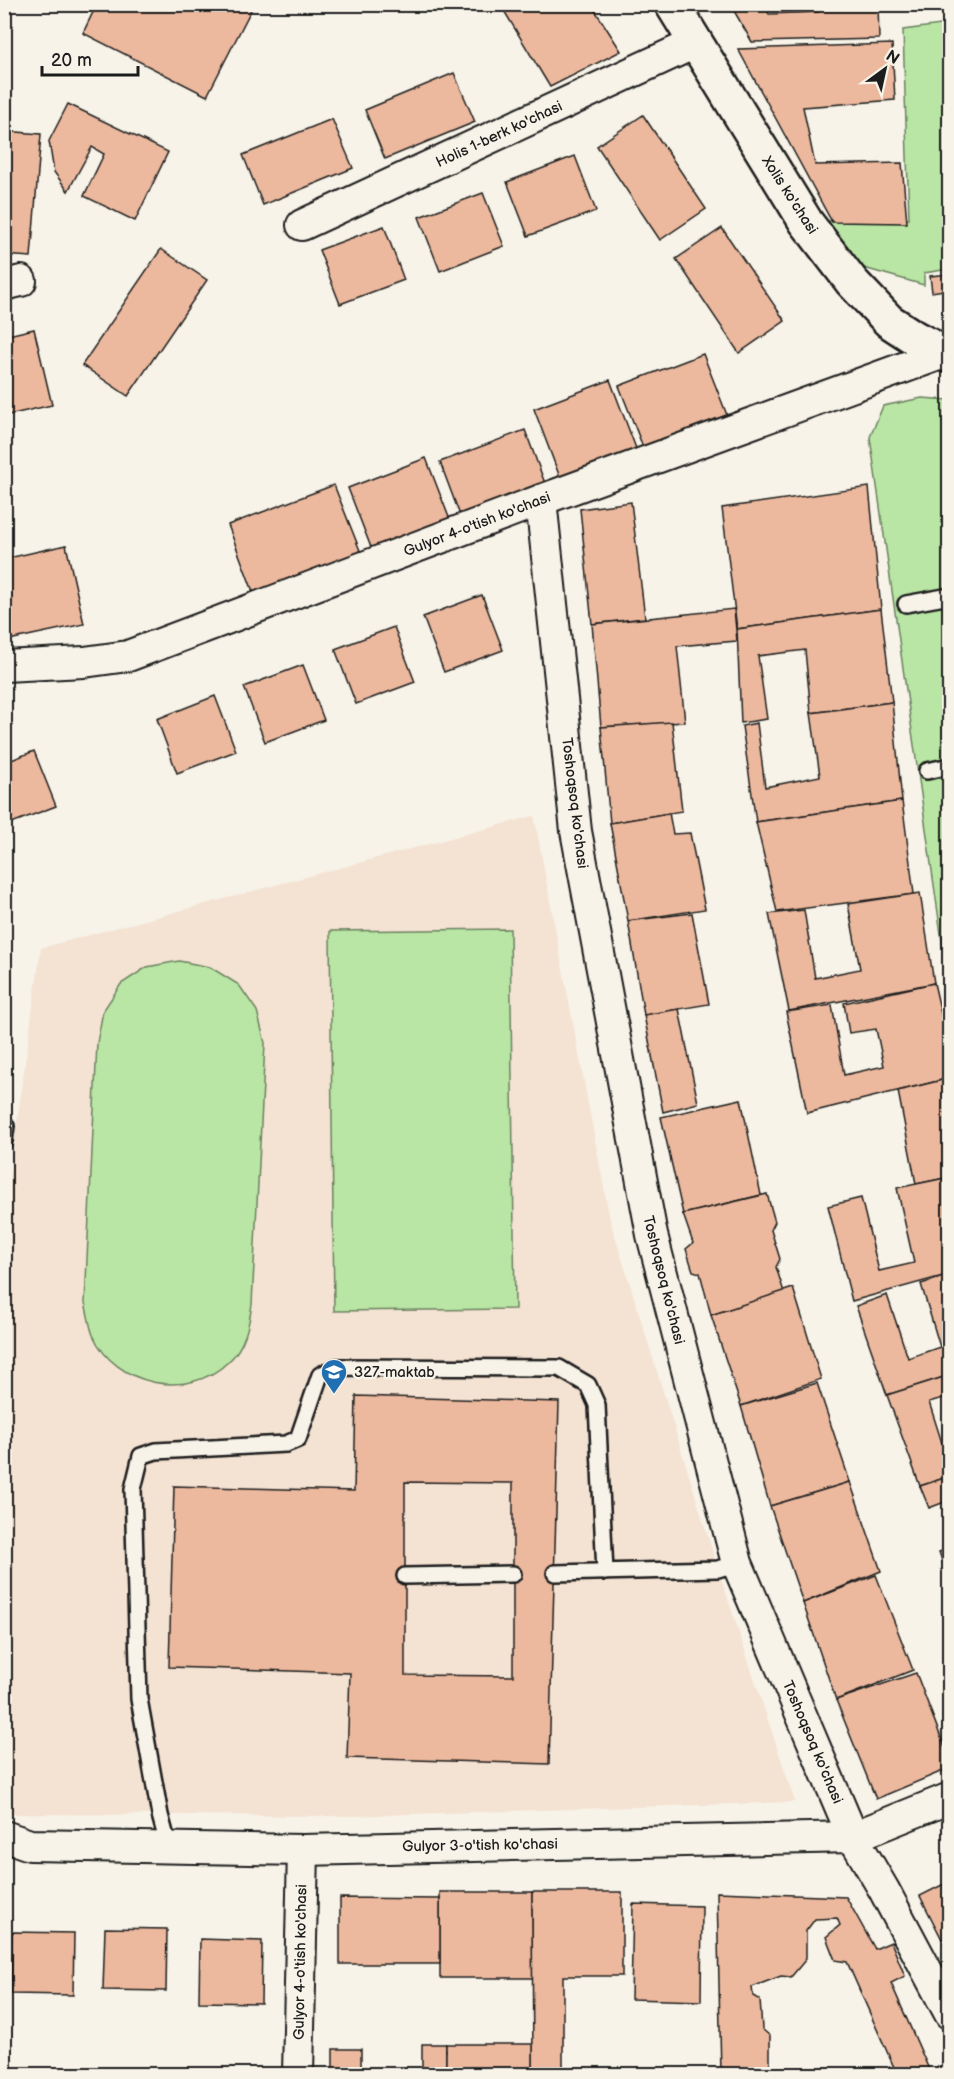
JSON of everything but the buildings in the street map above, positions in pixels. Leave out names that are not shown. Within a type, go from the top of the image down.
[{"type":"street","name":"Xolis ko'chasi","points":[[672,4],[806,222],[852,282],[890,321],[915,338],[947,354]]},
{"type":"street","name":"Holis 1-berk ko'chasi","points":[[302,225],[695,43]]},
{"type":"street","name":"Gulyor 4-o'tish ko'chasi","points":[[4,666],[84,662],[128,656],[541,500],[947,354]]},
{"type":"street","name":"Toshoqsoq ko'chasi","points":[[541,500],[578,842],[652,1235],[736,1563],[853,1837],[950,2014]]},
{"type":"street","name":"Gulyor 3-o'tish ko'chasi","points":[[4,1836],[30,1845],[303,1850],[853,1837],[950,1798]]},
{"type":"street","name":"Gulyor 4-o'tish ko'chasi","points":[[298,2074],[303,1850]]},
{"type":"lane","points":[[906,604],[950,596]]},
{"type":"lane","points":[[927,771],[950,766]]},
{"type":"lane","points":[[169,1848],[160,1815],[139,1699],[133,1488],[141,1456],[156,1451],[286,1444],[298,1439],[320,1375],[337,1367],[559,1368],[588,1385],[597,1405],[605,1572]]},
{"type":"lane","points":[[555,1573],[718,1569],[736,1563]]},
{"type":"lane","points":[[405,1576],[513,1574]]},
{"type":"shaded area","name":"327-maktab","points":[[534,816],[610,1220],[718,1569],[795,1802],[349,1816],[8,1814],[5,1810],[4,1218],[41,948]]},
{"type":"green space","points":[[948,24],[949,269],[924,273],[924,285],[857,266],[824,221],[909,219],[903,30]]},
{"type":"green space","points":[[922,398],[949,400],[950,954],[944,955],[870,437],[883,406]]},
{"type":"green space","points":[[510,929],[515,1309],[334,1311],[330,931]]},
{"type":"green space","points":[[179,961],[210,967],[239,985],[257,1011],[265,1043],[252,1304],[248,1328],[238,1350],[228,1362],[212,1374],[193,1381],[174,1384],[154,1382],[135,1376],[118,1366],[103,1352],[93,1335],[85,1303],[97,1043],[103,1011],[121,984],[147,967]]},
{"type":"place","name":"327-maktab","points":[[334,1395]]}]
